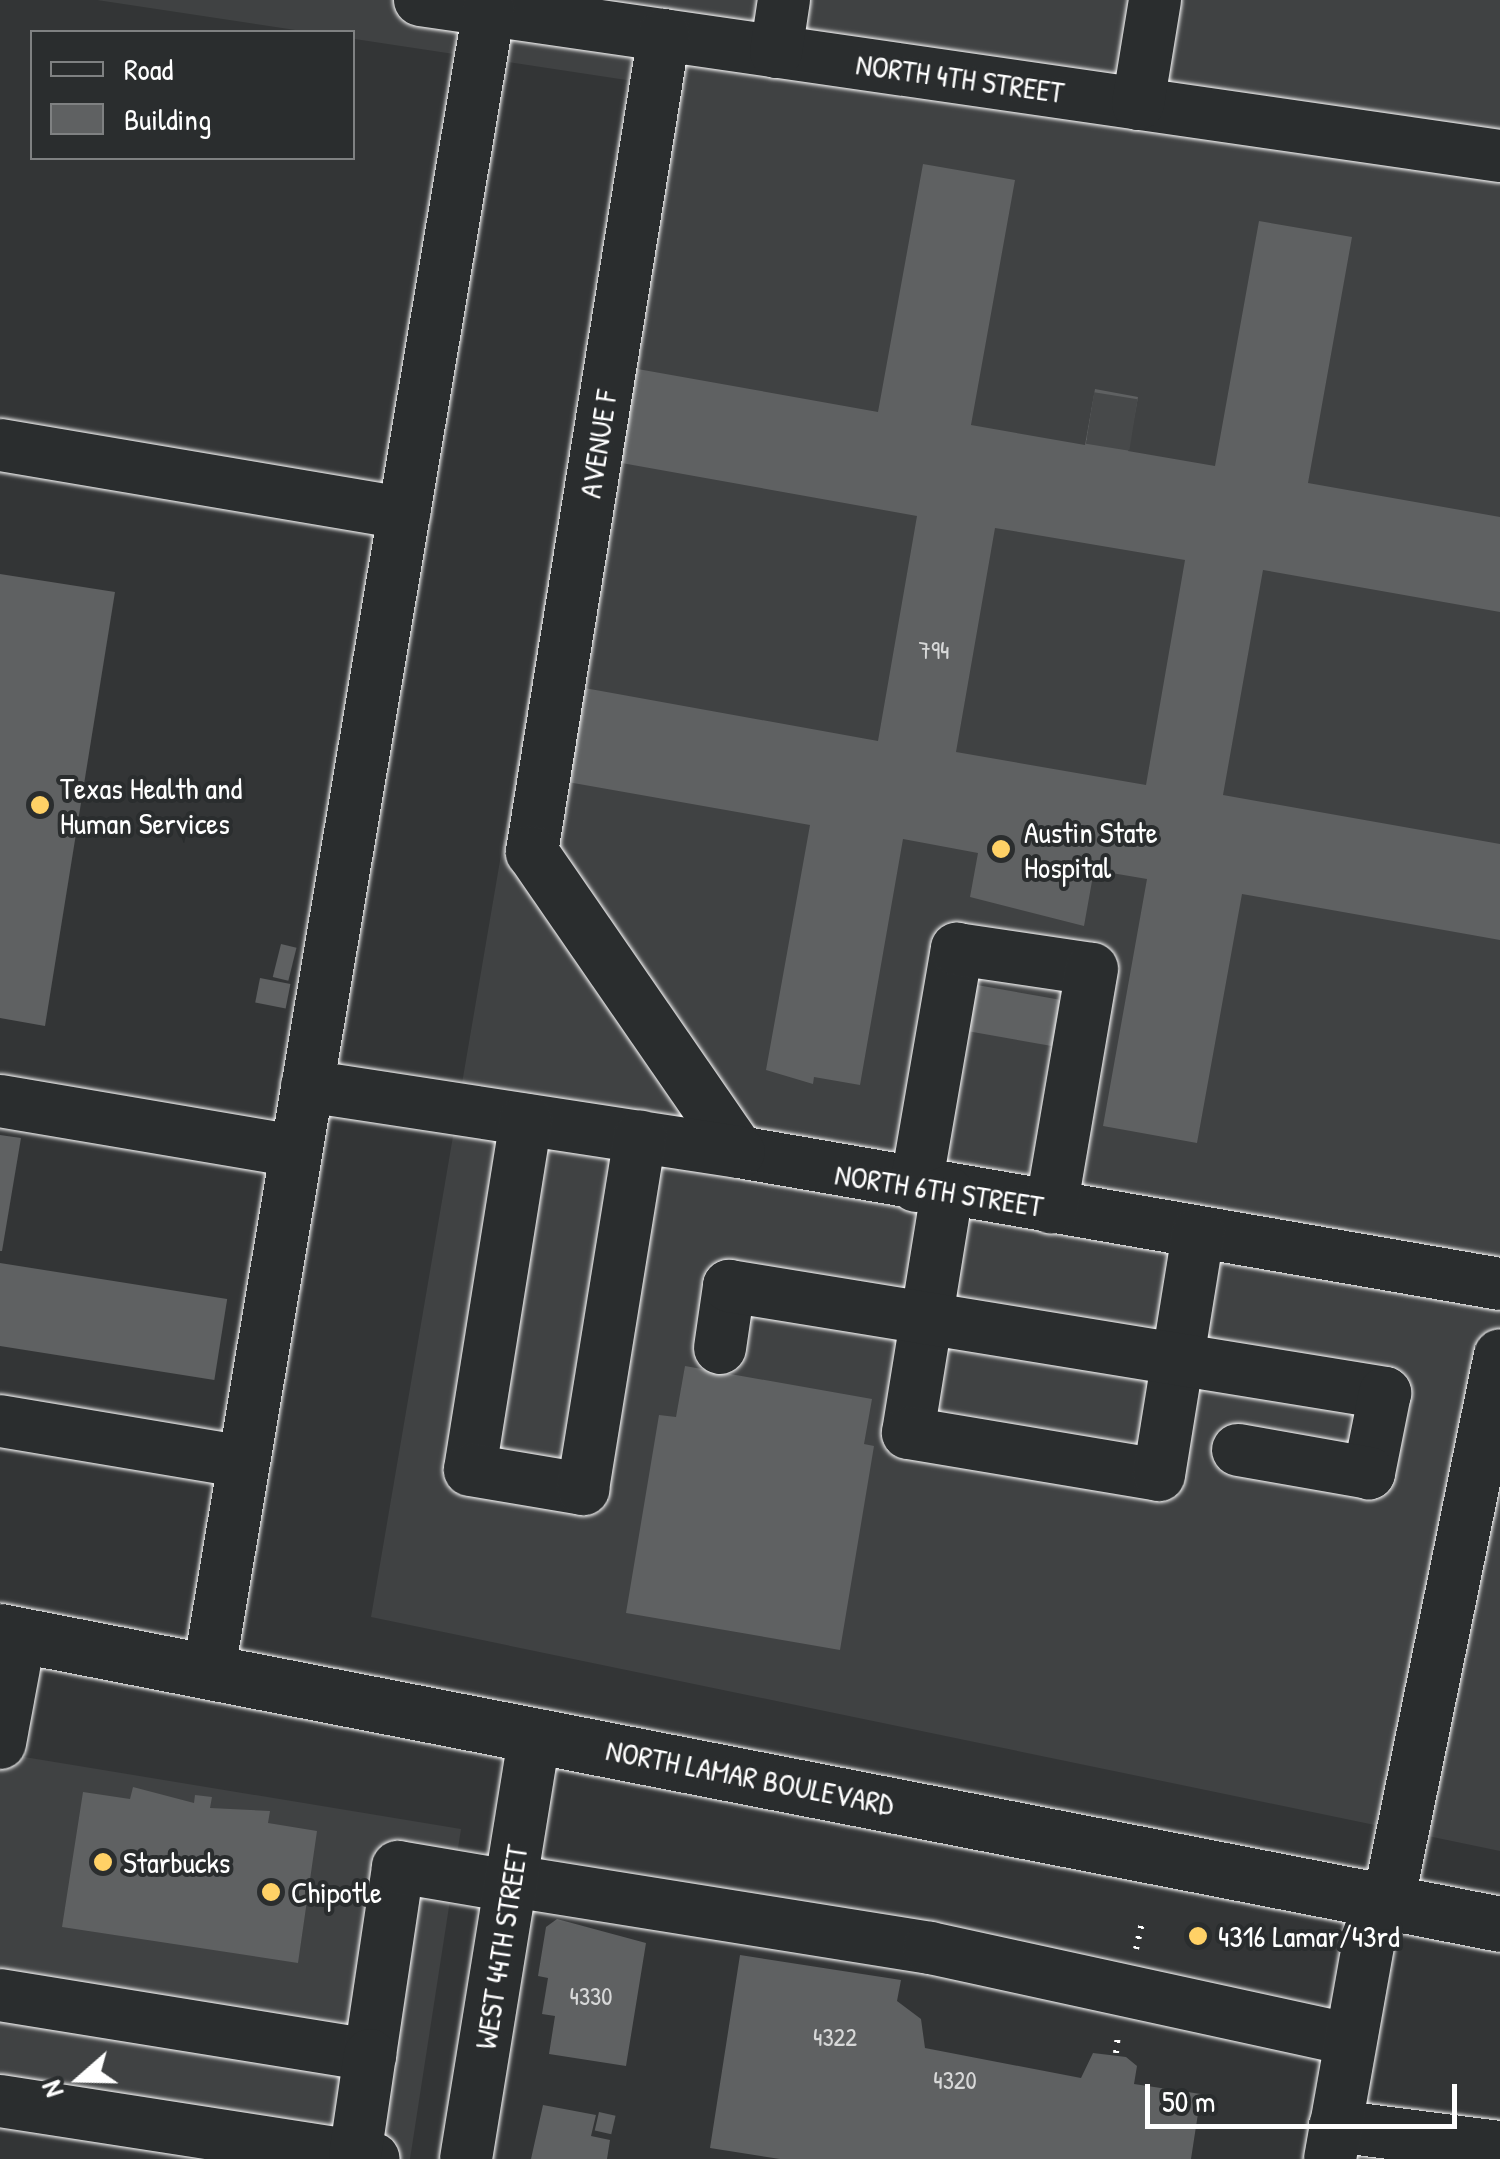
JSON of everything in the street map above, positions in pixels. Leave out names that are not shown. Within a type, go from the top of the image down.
[{"type":"main road","name":"NORTH LAMAR BOULEVARD","points":[[10,1633],[1500,1924]]},
{"type":"street","name":"NORTH 4TH STREET","points":[[420,0],[1500,156]]},
{"type":"street","points":[[776,52],[784,0]]},
{"type":"street","points":[[1138,104],[1154,0]]},
{"type":"street","points":[[209,1670],[488,10]]},
{"type":"street","name":"AVENUE F","points":[[664,35],[532,852],[739,1152]]},
{"type":"street","points":[[0,445],[404,513]]},
{"type":"street","points":[[1051,1208],[1092,969],[957,949],[931,1189],[927,1318],[908,1433],[1159,1475],[1198,1233]]},
{"type":"street","name":"NORTH 6TH STREET","points":[[307,1086],[739,1152],[931,1189],[1500,1284]]},
{"type":"street","points":[[0,1101],[296,1151]]},
{"type":"street","points":[[526,1120],[470,1470],[583,1489],[640,1137]]},
{"type":"street","points":[[720,1348],[729,1286],[1385,1394],[1369,1473],[1238,1450]]},
{"type":"street","points":[[1500,1355],[1349,2040],[1332,2143],[1500,2147]]},
{"type":"street","points":[[0,1421],[244,1462]]},
{"type":"street","points":[[0,1742],[10,1633]]},
{"type":"street","name":"WEST 44TH STREET","points":[[466,2159],[535,1735]]},
{"type":"street","points":[[0,2101],[364,2157],[370,2055],[398,1867],[930,1948],[1349,2040]]},
{"type":"street","points":[[0,1995],[370,2055]]},
{"type":"shaded area","name":"Austin State Hospital","points":[[97,0],[1500,0],[1500,1851],[371,1617],[633,81],[355,39],[355,30],[296,30]]},
{"type":"shaded area","points":[[0,1753],[461,1829],[410,2159],[227,2159],[0,2123]]},
{"type":"building","points":[[923,164],[1015,180],[971,425],[1085,445],[1095,389],[1138,397],[1128,451],[1215,466],[1259,221],[1352,237],[1308,483],[1500,517],[1500,612],[1263,570],[1223,795],[1500,844],[1500,940],[1242,894],[1197,1143],[1103,1126],[1147,879],[1094,870],[1084,926],[970,897],[978,853],[903,839],[860,1085],[814,1077],[813,1084],[766,1070],[810,825],[562,781],[579,687],[878,741],[917,516],[616,462],[632,368],[878,412]],"holes":[[[995,528],[1185,560],[1146,785],[956,752]]]},
{"type":"building","name":"Texas Health and Human Services","points":[[0,574],[115,592],[45,1026],[0,1018]]},
{"type":"building","points":[[281,944],[297,948],[288,981],[273,977]]},
{"type":"building","points":[[260,978],[290,984],[286,1008],[255,1003]]},
{"type":"building","points":[[954,981],[1071,1002],[1063,1048],[946,1027]]},
{"type":"building","points":[[0,1135],[21,1138],[2,1251],[0,1251]]},
{"type":"building","points":[[0,1263],[227,1299],[214,1380],[0,1346]]},
{"type":"building","points":[[685,1366],[872,1399],[864,1444],[874,1446],[840,1650],[626,1613],[659,1415],[676,1417]]},
{"type":"building","points":[[133,1787],[194,1803],[195,1795],[212,1797],[210,1808],[270,1811],[268,1823],[317,1831],[298,1963],[62,1927],[83,1792],[130,1799]]},
{"type":"building","points":[[557,1919],[646,1943],[626,2066],[549,2054],[555,2016],[542,2014],[548,1978],[538,1976],[546,1927]]},
{"type":"building","points":[[740,1955],[901,1980],[897,2001],[921,2019],[925,2048],[1081,2078],[1093,2053],[1126,2057],[1137,2066],[1134,2084],[1201,2094],[1191,2159],[780,2159],[710,2148]]},
{"type":"building","points":[[543,2105],[596,2115],[591,2136],[610,2140],[607,2159],[531,2159]]},
{"type":"building","points":[[599,2112],[616,2116],[611,2134],[595,2131]]},
{"type":"tunnel","points":[[1090,418],[1133,425]]},
{"type":"place","name":"Texas Health and Human Services","points":[[40,805]]},
{"type":"place","name":"Austin State Hospital","points":[[1001,849]]},
{"type":"place","name":"Starbucks","points":[[103,1862]]},
{"type":"place","name":"Chipotle","points":[[271,1892]]},
{"type":"place","name":"4316 Lamar/43rd","points":[[1198,1936]]}]
